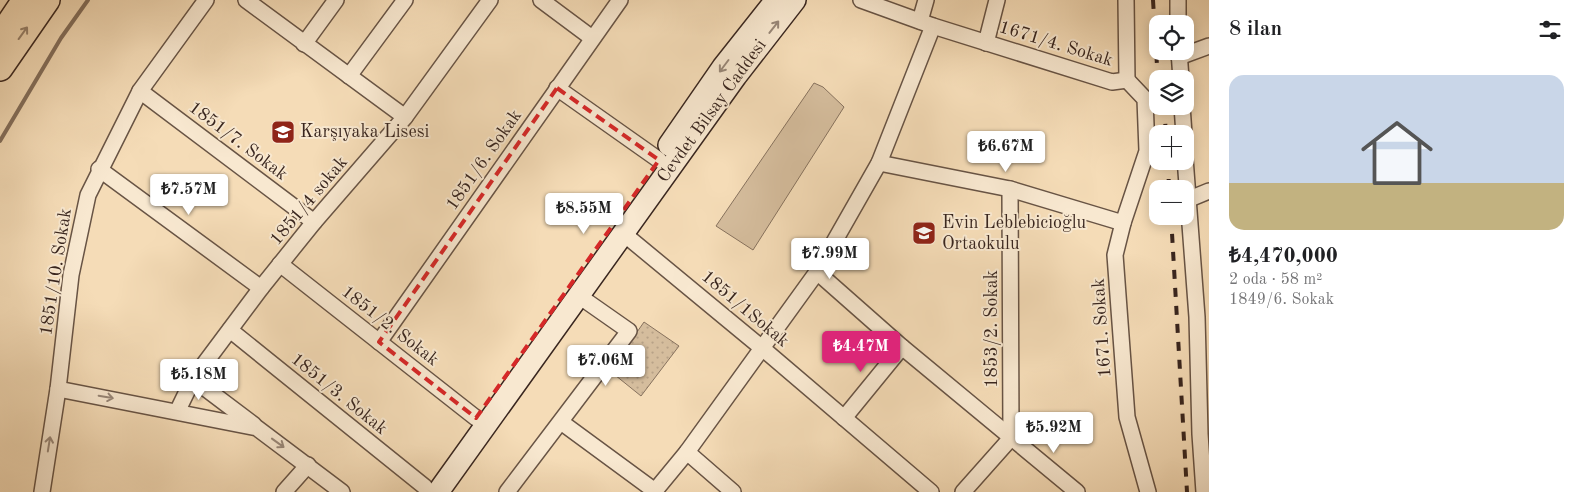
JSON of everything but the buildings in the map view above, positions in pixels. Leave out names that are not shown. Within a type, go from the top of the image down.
[{"type":"highway","points":[[0,37],[25,0]]},
{"type":"highway","points":[[0,68],[47,0]]},
{"type":"main road","name":"Cevdet Bilsay Caddesi","points":[[428,490],[476,418],[724,67],[776,0]]},
{"type":"main road","name":"Cevdet Bilsay Caddesi","points":[[428,490],[579,296],[736,76],[796,0]]},
{"type":"street","name":"1851/10. Sokak","points":[[42,492],[58,389],[71,275],[88,195],[99,169],[140,91],[206,0]]},
{"type":"street","points":[[246,0],[406,117]]},
{"type":"street","points":[[304,44],[336,0]]},
{"type":"street","points":[[349,76],[405,0]]},
{"type":"street","name":"1851/4 sokak","points":[[178,410],[193,379],[261,288],[314,222],[406,117],[490,0]]},
{"type":"street","points":[[541,0],[592,38]]},
{"type":"street","name":"1851/6. Sokak","points":[[379,342],[620,0]]},
{"type":"street","name":"1671/4. Sokak","points":[[861,0],[927,24],[1112,82],[1127,80]]},
{"type":"street","points":[[561,422],[655,491],[687,452],[817,272],[879,163],[927,24],[926,0]]},
{"type":"street","points":[[986,43],[997,0]]},
{"type":"street","points":[[1126,0],[1127,80]]},
{"type":"street","points":[[1178,0],[1178,15]]},
{"type":"street","points":[[1194,50],[1209,46]]},
{"type":"street","name":"1671. Sokak","points":[[1127,80],[1145,99],[1147,151],[1123,223],[1116,255],[1127,417],[1148,492]]},
{"type":"street","points":[[557,88],[659,160]]},
{"type":"street","name":"1851/7. Sokak","points":[[140,91],[314,222]]},
{"type":"street","points":[[879,163],[1010,189],[1123,223]]},
{"type":"street","points":[[99,169],[261,288]]},
{"type":"street","name":"1853/2. Sokak","points":[[1010,189],[1011,438]]},
{"type":"street","points":[[1194,197],[1209,191]]},
{"type":"street","points":[[1190,225],[1203,315],[1204,492]]},
{"type":"street","name":"1851/1Sokak","points":[[624,234],[762,348],[931,492]]},
{"type":"street","name":"1851/2. Sokak","points":[[280,264],[476,418]]},
{"type":"street","points":[[817,272],[902,347],[1077,492]]},
{"type":"street","points":[[507,492],[628,331],[579,296]]},
{"type":"street","name":"1851/3. Sokak","points":[[230,330],[428,490]]},
{"type":"street","points":[[844,418],[902,347]]},
{"type":"street","points":[[193,379],[342,492]]},
{"type":"street","points":[[58,389],[178,410],[258,428]]},
{"type":"street","points":[[963,492],[1011,438]]},
{"type":"street","points":[[687,452],[734,492]]},
{"type":"street","points":[[284,492],[308,465]]},
{"type":"highlighted area","points":[[557,88],[659,160],[476,418],[379,342]]},
{"type":"shaded area","points":[[814,83],[823,87],[844,107],[753,250],[716,226]]},
{"type":"shaded area","points":[[644,322],[679,346],[641,396],[610,371]]},
{"type":"waterway","points":[[0,141],[61,38],[88,0]]},
{"type":"railway","points":[[1153,0],[1157,70]]},
{"type":"railway","points":[[1165,115],[1165,125]]},
{"type":"railway","points":[[1168,170],[1169,180]]},
{"type":"railway","points":[[1172,225],[1187,492]]},
{"type":"place","name":"Karşıyaka Lisesi","points":[[283,132]]},
{"type":"place","name":"Evin Leblebicioğlu Ortaokulu","points":[[924,233]]}]
